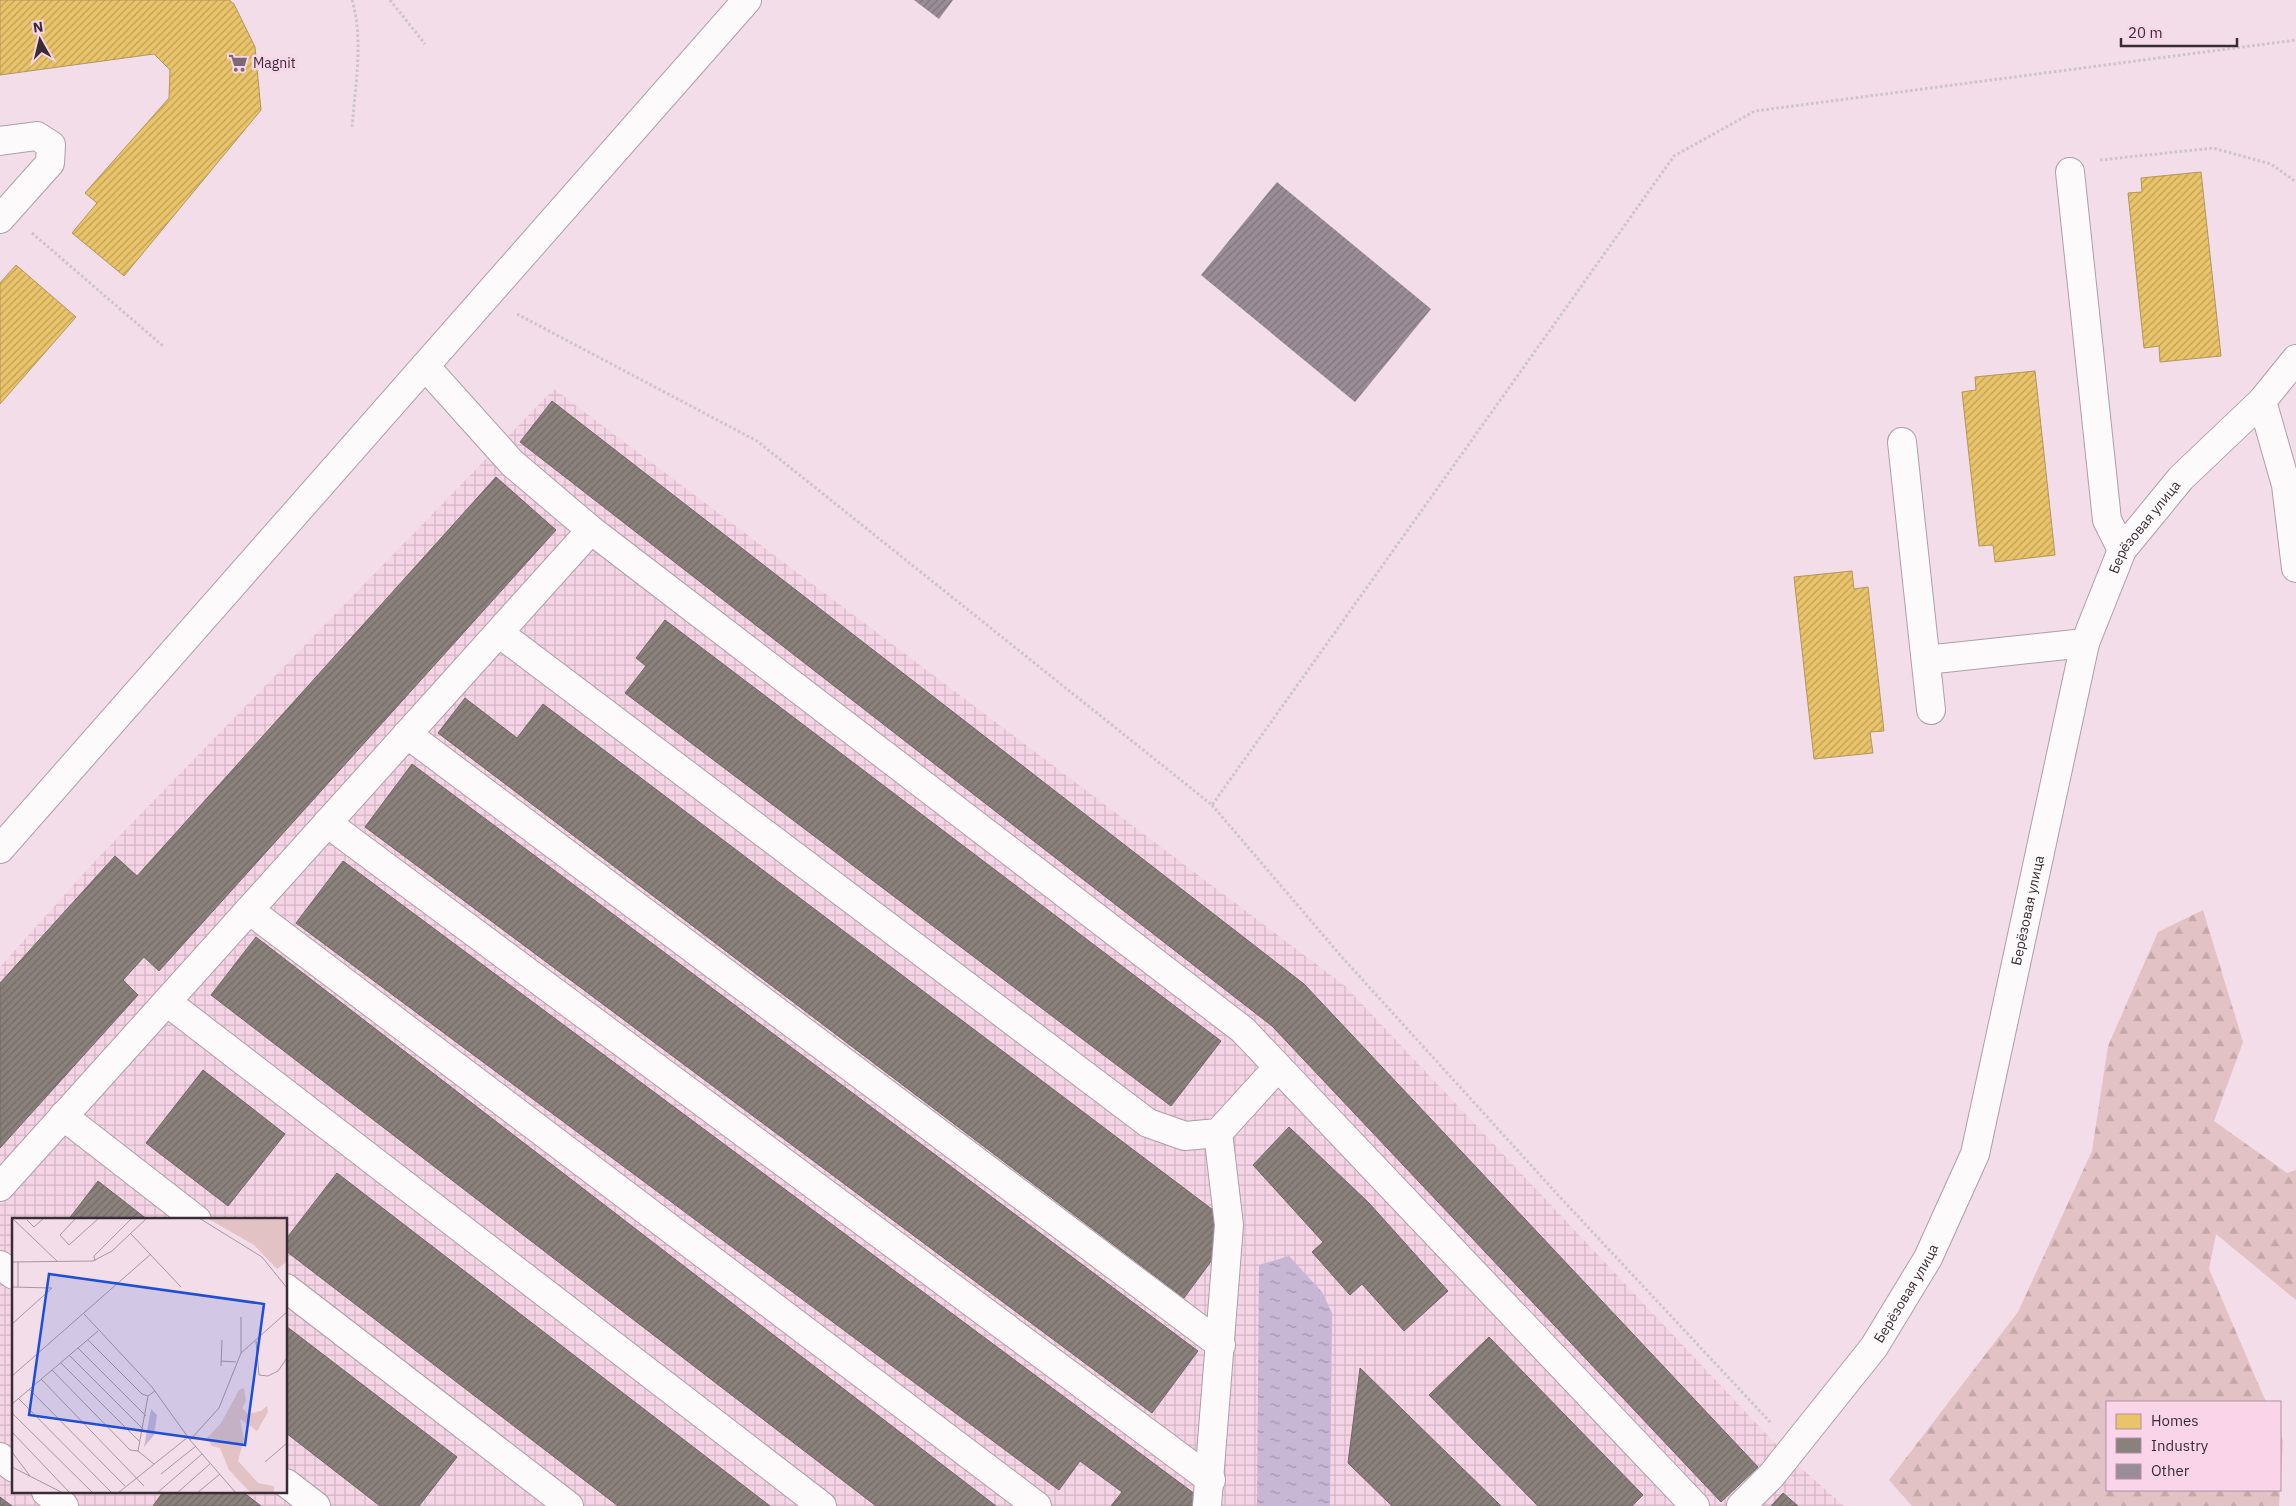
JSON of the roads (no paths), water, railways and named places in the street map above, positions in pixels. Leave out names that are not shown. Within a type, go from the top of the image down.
[{"type":"street","points":[[0,849],[747,0]]},
{"type":"street","points":[[0,141],[37,136],[50,145],[50,162],[4,215]]},
{"type":"street","points":[[2070,172],[2107,520],[2122,550]]},
{"type":"street","name":"Берёзовая улица","points":[[1741,1506],[1771,1476],[1874,1347],[1928,1258],[1975,1154],[2085,643],[2122,550],[2181,478],[2262,401],[2296,359]]},
{"type":"street","points":[[424,366],[512,462],[591,530],[1243,1030],[1689,1504]]},
{"type":"street","points":[[2262,401],[2286,485],[2296,568]]},
{"type":"street","points":[[1902,442],[1931,710]]},
{"type":"street","points":[[0,1187],[591,530]]},
{"type":"street","points":[[499,632],[1148,1123],[1185,1136],[1218,1133],[1278,1067]]},
{"type":"street","points":[[1926,660],[2085,643]]},
{"type":"street","points":[[407,734],[1221,1346]]},
{"type":"street","points":[[327,823],[1209,1493]]},
{"type":"street","points":[[249,910],[1037,1506]]},
{"type":"street","points":[[167,1002],[822,1506]]},
{"type":"street","points":[[63,1116],[195,1218]]},
{"type":"street","points":[[1209,1493],[1229,1225],[1218,1133]]},
{"type":"street","points":[[0,1265],[12,1274]]},
{"type":"street","points":[[288,1290],[569,1506]]},
{"type":"street","points":[[0,1457],[12,1466]]},
{"type":"street","points":[[288,1485],[316,1506]]},
{"type":"street","points":[[49,1494],[64,1506]]},
{"type":"water","points":[[1289,1256],[1322,1292],[1332,1313],[1330,1506],[1257,1506],[1259,1265]]},
{"type":"place","name":"Magnit","points":[[238,63]]}]
